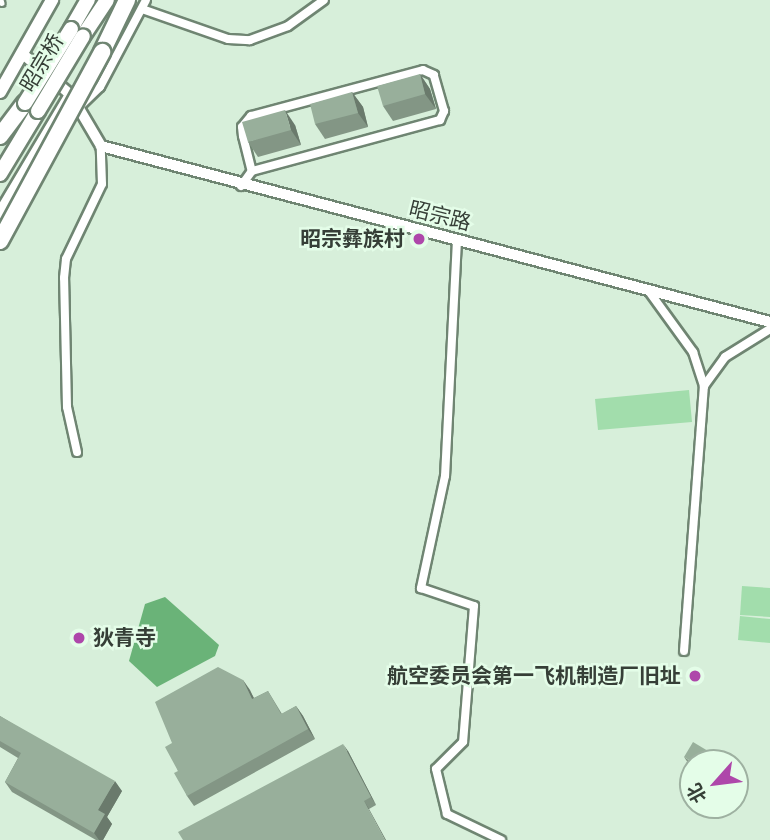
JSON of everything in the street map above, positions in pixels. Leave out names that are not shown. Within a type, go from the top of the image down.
[{"type":"highway","points":[[77,32],[88,0]]},
{"type":"highway","points":[[77,32],[107,0]]},
{"type":"highway","points":[[0,241],[102,52],[127,0]]},
{"type":"highway","name":"昭宗桥","points":[[32,107],[77,32]]},
{"type":"highway","points":[[0,136],[32,107]]},
{"type":"highway","points":[[0,144],[32,107]]},
{"type":"highway","points":[[0,174],[32,107]]},
{"type":"main road","points":[[0,92],[24,55],[52,0]]},
{"type":"main road","points":[[0,214],[71,95]]},
{"type":"street","points":[[79,107],[100,88],[144,4],[228,39],[250,40],[289,26],[324,0]]},
{"type":"street","points":[[24,55],[71,95],[101,146],[102,184],[66,259],[64,278],[67,407],[77,452]]},
{"type":"street","points":[[240,186],[252,171],[440,120],[444,111],[435,75],[423,70],[251,116],[242,127],[252,171]]},
{"type":"street","name":"昭宗路","points":[[101,146],[240,186],[770,322]]},
{"type":"street","points":[[457,240],[445,476],[421,588],[474,606],[463,742],[436,769],[447,814],[501,840]]},
{"type":"street","points":[[648,290],[693,352],[704,386],[684,651]]},
{"type":"street","points":[[704,386],[724,357],[770,329]]},
{"type":"shaded area","points":[[689,390],[692,422],[598,430],[595,399]]},
{"type":"shaded area","points":[[742,586],[770,588],[770,617],[740,615]]},
{"type":"shaded area","points":[[165,597],[219,645],[215,656],[157,687],[129,661],[145,604]]},
{"type":"shaded area","points":[[740,616],[770,619],[770,643],[738,640]]},
{"type":"building","points":[[420,74],[425,94],[383,106],[377,86]]},
{"type":"building","points":[[352,92],[358,113],[315,124],[310,104]]},
{"type":"building","points":[[285,110],[291,130],[248,142],[242,122]]},
{"type":"building","points":[[218,667],[243,680],[252,699],[268,691],[281,714],[296,706],[308,729],[187,796],[174,773],[178,771],[165,747],[172,743],[155,702]]},
{"type":"building","points":[[0,716],[115,781],[98,810],[105,814],[94,833],[5,782],[21,753],[0,741]]},
{"type":"building","points":[[693,742],[705,749],[689,749]]},
{"type":"building","points":[[343,744],[371,797],[364,801],[385,840],[183,840],[178,832]]},
{"type":"place","name":"昭宗彝族村","points":[[419,239]]},
{"type":"place","name":"狄青寺","points":[[79,638]]},
{"type":"place","name":"航空委员会第一飞机制造厂旧址","points":[[695,676]]}]
